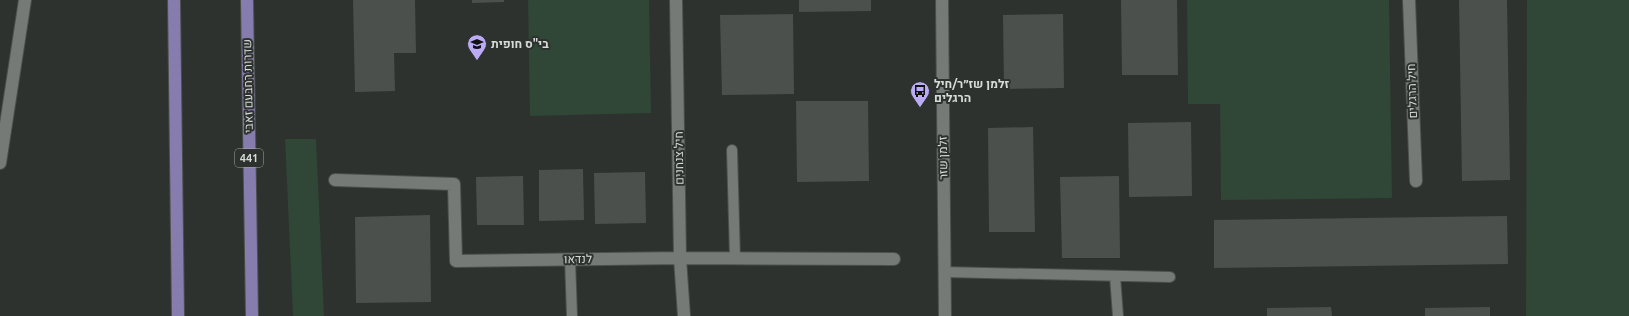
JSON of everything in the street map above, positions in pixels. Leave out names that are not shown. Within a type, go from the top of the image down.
[{"type":"main road","points":[[174,0],[178,316]]},
{"type":"main road","name":"שדרות רחבעם זאבי","points":[[247,0],[252,316]]},
{"type":"street","points":[[0,163],[25,0]]},
{"type":"street","name":"חיל צנחנים","points":[[676,0],[680,258],[684,316]]},
{"type":"street","name":"זלמן שזר","points":[[942,0],[945,316]]},
{"type":"street","name":"חיל הרגלים","points":[[1409,0],[1416,181]]},
{"type":"street","name":"לנדאו","points":[[335,180],[454,184],[456,261],[680,258],[894,258]]},
{"type":"lane","points":[[732,150],[735,258]]},
{"type":"lane","points":[[570,259],[572,316]]},
{"type":"lane","points":[[944,272],[1170,277]]},
{"type":"lane","points":[[1115,276],[1118,316]]},
{"type":"green space","points":[[528,0],[649,0],[651,113],[530,116]]},
{"type":"green space","points":[[1187,0],[1389,0],[1392,198],[1221,200],[1220,104],[1188,104]]},
{"type":"green space","points":[[1527,0],[1629,0],[1629,316],[1526,316]]},
{"type":"green space","points":[[285,139],[316,139],[324,316],[293,316]]},
{"type":"building","points":[[353,0],[415,0],[416,53],[394,53],[395,91],[355,92]]},
{"type":"building","points":[[472,0],[504,0],[504,2],[472,3]]},
{"type":"building","points":[[799,0],[871,0],[871,11],[799,12]]},
{"type":"building","points":[[1121,0],[1177,0],[1178,75],[1122,75]]},
{"type":"building","points":[[1459,0],[1507,0],[1510,180],[1462,181]]},
{"type":"building","points":[[793,14],[794,94],[722,95],[720,15]]},
{"type":"building","points":[[1063,14],[1064,88],[1004,89],[1003,15]]},
{"type":"building","points":[[796,101],[868,101],[869,181],[797,182]]},
{"type":"building","points":[[1191,122],[1192,196],[1129,197],[1128,123]]},
{"type":"building","points":[[1033,127],[1035,232],[989,232],[988,128]]},
{"type":"building","points":[[583,169],[584,220],[539,221],[539,170]]},
{"type":"building","points":[[645,172],[646,223],[595,224],[594,173]]},
{"type":"building","points":[[523,176],[524,225],[477,225],[476,177]]},
{"type":"building","points":[[1119,176],[1120,258],[1062,258],[1060,177]]},
{"type":"building","points":[[430,215],[431,302],[356,303],[355,217]]},
{"type":"building","points":[[1507,216],[1508,264],[1214,268],[1214,220]]},
{"type":"building","points":[[1331,307],[1332,316],[1267,316],[1267,308]]},
{"type":"building","points":[[1490,307],[1490,316],[1425,316],[1425,308]]},
{"type":"place","name":"בי\"ס חופית","points":[[477,61]]},
{"type":"place","name":"זלמן שז״ר/חיל הרגלים","points":[[920,108]]}]
